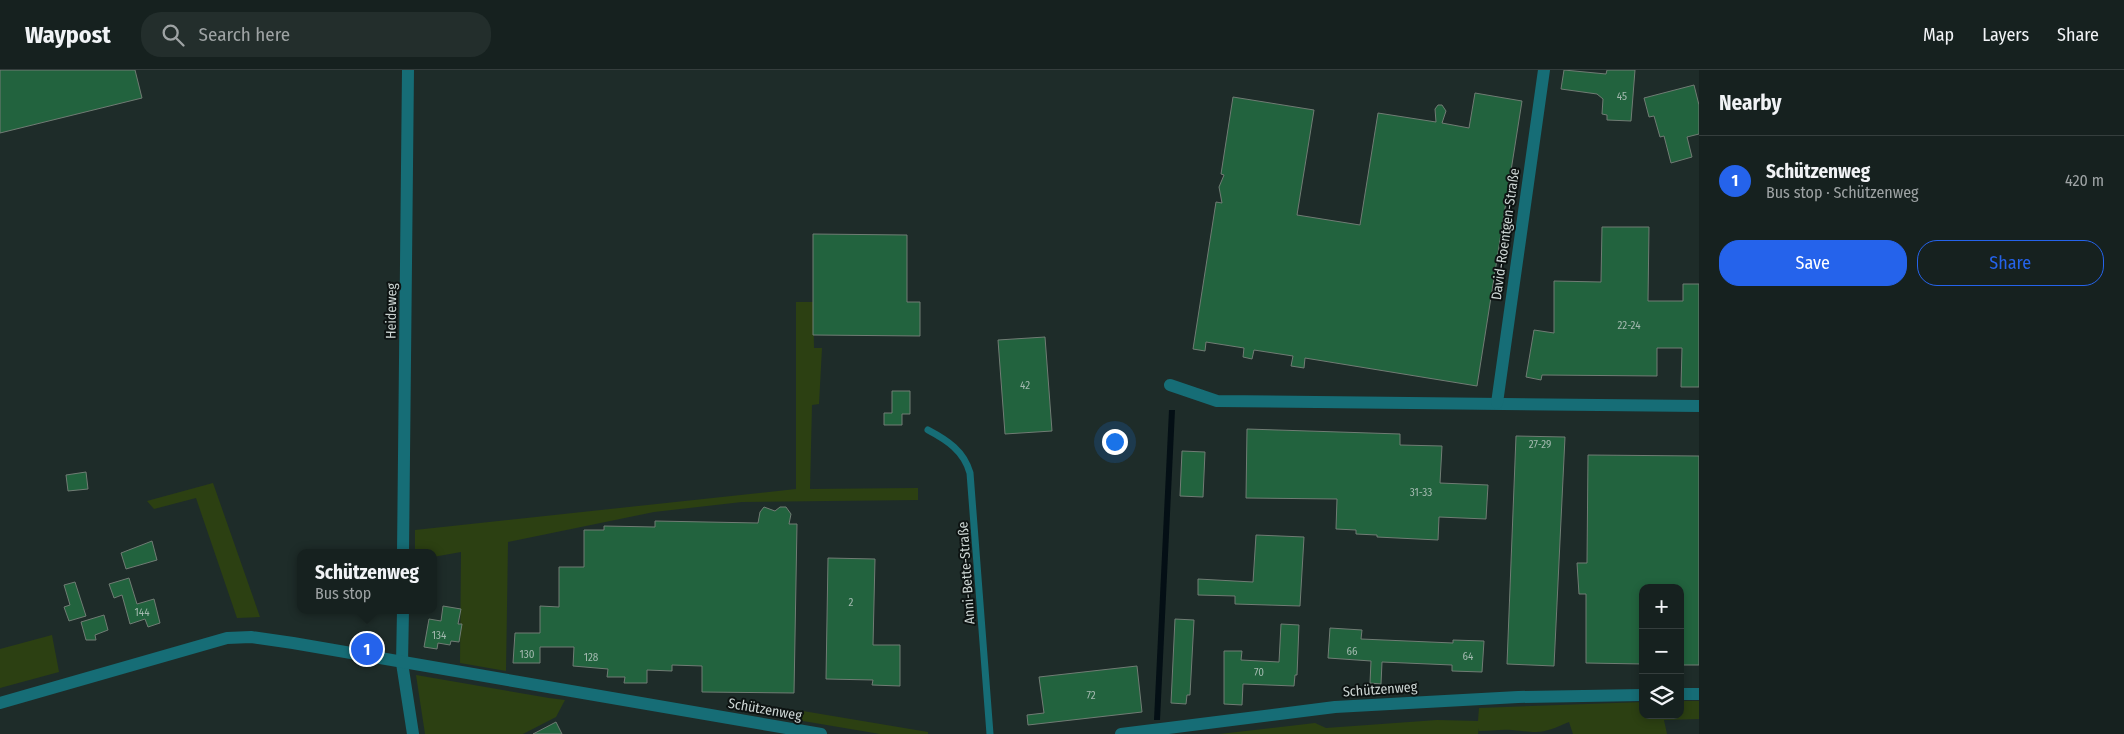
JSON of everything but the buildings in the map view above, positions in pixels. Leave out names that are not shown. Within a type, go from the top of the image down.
[{"type":"street","name":"Heideweg","points":[[404,549],[408,70]]},
{"type":"street","name":"David-Roentgen-Straße","points":[[1497,403],[1544,70]]},
{"type":"street","points":[[1170,385],[1216,401],[1699,406]]},
{"type":"street","points":[[403,614],[402,663],[413,734]]},
{"type":"street","name":"Schützenweg","points":[[0,703],[227,638],[250,637],[821,734]]},
{"type":"street","points":[[1684,694],[1699,694]]},
{"type":"street","name":"Schützenweg","points":[[1121,734],[1336,707],[1518,697],[1639,695]]},
{"type":"lane","name":"Anni-Bette-Straße","points":[[928,430],[944,438],[957,449],[966,462],[972,481],[990,734]]},
{"type":"green space","points":[[796,302],[813,302],[814,348],[822,348],[819,404],[812,405],[810,489],[918,488],[918,500],[742,502],[654,512],[508,542],[506,671],[460,663],[461,552],[437,556],[437,549],[415,549],[415,530],[796,489]]},
{"type":"green space","points":[[213,483],[260,617],[237,618],[196,498],[154,509],[147,501]]},
{"type":"green space","points":[[52,635],[59,672],[0,688],[0,649]]},
{"type":"green space","points":[[416,675],[565,700],[556,717],[523,734],[425,734]]},
{"type":"green space","points":[[1684,701],[1699,701],[1699,719],[1664,720],[1667,734],[1573,734],[1569,722],[1541,732],[1479,731],[1479,728],[1478,734],[1219,734],[1315,723],[1326,728],[1437,720],[1478,721],[1479,708],[1639,702],[1639,719],[1684,719]]},
{"type":"green space","points":[[797,710],[928,732],[928,734],[880,734],[797,720]]},
{"type":"shaded area","points":[[1169,410],[1175,410],[1160,720],[1154,720]]},
{"type":"place","name":"Schützenweg","points":[[367,649]]}]
